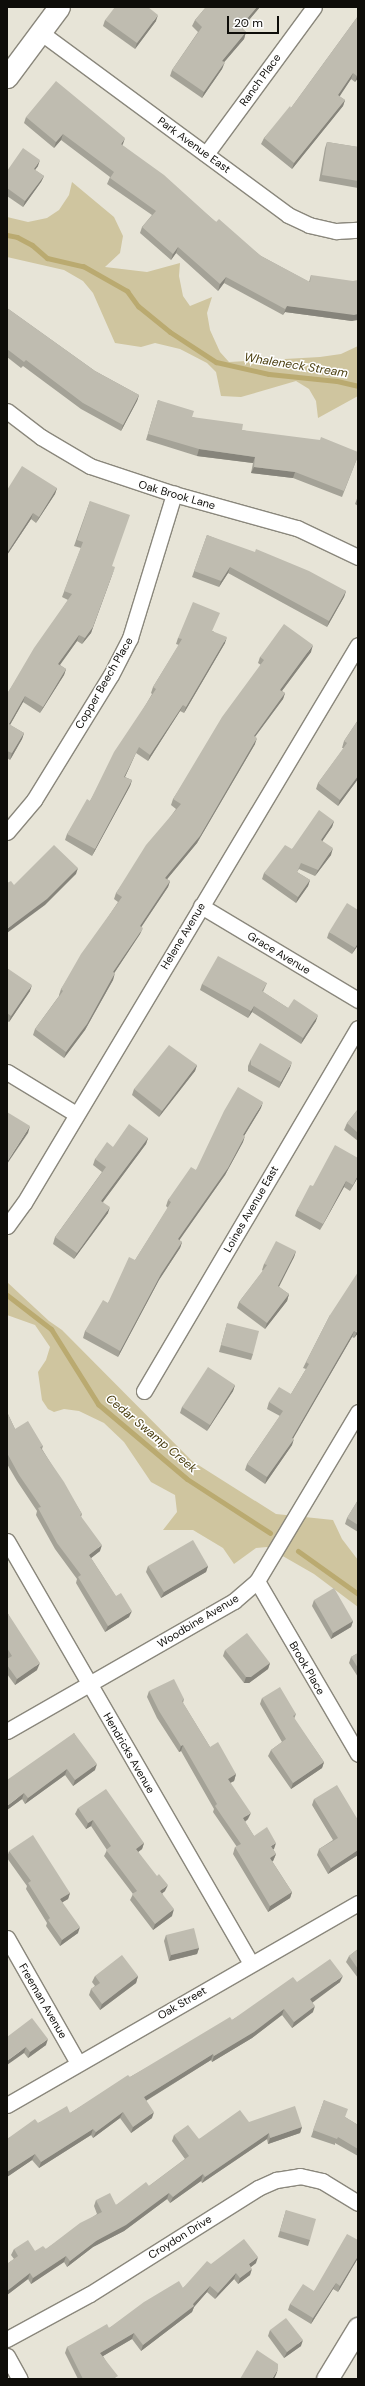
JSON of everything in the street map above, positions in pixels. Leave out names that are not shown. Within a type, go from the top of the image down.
[{"type":"street","points":[[7,77],[59,7]]},
{"type":"street","name":"Ranch Place","points":[[206,154],[314,7]]},
{"type":"street","name":"Park Avenue East","points":[[40,32],[288,215],[309,225],[336,231],[358,230]]},
{"type":"street","name":"Oak Brook Lane","points":[[9,416],[90,466],[174,494],[297,528],[358,557]]},
{"type":"street","name":"Copper Beech Place","points":[[7,832],[34,800],[111,675],[130,638],[174,494]]},
{"type":"street","name":"Helene Avenue","points":[[7,1226],[24,1203],[358,645]]},
{"type":"street","name":"Grace Avenue","points":[[201,906],[358,1000]]},
{"type":"street","name":"Loines Avenue East","points":[[144,1391],[358,1028]]},
{"type":"street","points":[[7,1072],[76,1114]]},
{"type":"street","name":"Woodbine Avenue","points":[[7,1731],[234,1601],[257,1581],[358,1412]]},
{"type":"street","name":"Hendricks Avenue","points":[[7,1542],[251,1964]]},
{"type":"street","name":"Brook Place","points":[[257,1581],[358,1754]]},
{"type":"street","name":"Oak Street","points":[[7,2105],[358,1902]]},
{"type":"street","name":"Freeman Avenue","points":[[7,1938],[78,2063]]},
{"type":"street","name":"Croydon Drive","points":[[7,2340],[90,2294],[258,2188],[276,2180],[300,2176],[322,2181],[358,2203]]},
{"type":"street","points":[[327,2379],[358,2328]]},
{"type":"street","points":[[7,2356],[20,2379]]},
{"type":"shaded area","points":[[72,182],[114,217],[123,236],[120,253],[105,267],[147,272],[180,263],[179,276],[183,296],[190,306],[212,297],[207,313],[210,330],[220,352],[229,362],[320,357],[341,354],[358,346],[358,396],[318,418],[316,401],[309,389],[296,381],[241,397],[221,396],[216,372],[207,363],[180,349],[155,343],[141,347],[115,343],[93,293],[83,281],[64,270],[7,257],[7,217],[28,222],[47,218],[59,210],[69,195]]},
{"type":"shaded area","points":[[7,1282],[49,1321],[62,1330],[192,1461],[276,1514],[333,1520],[342,1539],[358,1560],[358,1607],[314,1574],[267,1547],[256,1548],[234,1564],[223,1548],[193,1530],[163,1530],[177,1512],[175,1495],[151,1482],[124,1442],[104,1423],[79,1411],[64,1409],[54,1412],[48,1409],[42,1400],[38,1372],[46,1360],[50,1347],[35,1325],[7,1315]]},
{"type":"building","points":[[115,7],[148,7],[158,15],[137,43],[105,20]]},
{"type":"building","points":[[206,7],[257,7],[240,27],[246,32],[222,61],[225,62],[204,92],[172,70],[202,27],[195,20]]},
{"type":"building","points":[[358,16],[358,75],[357,76],[353,73],[338,95],[345,100],[294,163],[264,138],[290,106],[291,108]]},
{"type":"building","points":[[56,81],[125,138],[121,144],[164,175],[216,222],[219,219],[261,256],[310,282],[311,275],[353,281],[358,280],[358,314],[354,315],[287,306],[285,309],[226,277],[220,284],[178,247],[173,254],[142,227],[156,211],[110,178],[114,172],[63,134],[56,142],[26,117]]},
{"type":"building","points":[[327,142],[358,147],[358,181],[322,175]]},
{"type":"building","points":[[23,148],[40,160],[34,169],[44,176],[25,201],[7,188],[7,171]]},
{"type":"building","points":[[7,308],[95,371],[139,395],[123,425],[83,403],[26,360],[24,362],[7,349]]},
{"type":"building","points":[[158,400],[194,411],[192,417],[243,424],[242,430],[320,440],[321,437],[358,452],[358,456],[344,491],[295,472],[254,467],[255,457],[199,449],[148,434]]},
{"type":"building","points":[[22,466],[57,488],[39,517],[33,513],[7,553],[7,490]]},
{"type":"building","points":[[90,501],[130,515],[112,566],[115,567],[93,627],[85,638],[79,635],[58,664],[66,669],[43,707],[25,696],[9,724],[24,733],[12,753],[7,751],[7,694],[34,648],[72,594],[64,591],[83,542],[77,540]]},
{"type":"building","points":[[207,535],[255,552],[256,549],[309,571],[346,591],[329,621],[230,567],[221,581],[194,571]]},
{"type":"building","points":[[193,602],[220,613],[212,631],[227,637],[186,707],[183,705],[150,755],[139,747],[124,777],[132,780],[95,849],[67,834],[87,799],[90,801],[114,752],[156,689],[153,687],[182,639],[178,638]]},
{"type":"building","points":[[284,624],[313,645],[280,690],[285,693],[254,736],[257,738],[200,836],[165,878],[170,881],[140,926],[143,928],[113,972],[115,973],[87,1024],[66,1052],[35,1029],[63,991],[61,989],[81,954],[122,897],[116,893],[146,845],[181,804],[173,799],[222,717],[264,660],[260,657]]},
{"type":"building","points":[[358,720],[358,776],[340,800],[318,783],[347,743],[344,741]]},
{"type":"building","points":[[319,810],[334,821],[321,840],[333,848],[318,870],[301,863],[297,872],[310,880],[298,897],[264,873],[285,845],[292,849]]},
{"type":"building","points":[[54,845],[78,868],[47,899],[7,929],[7,883],[11,881],[14,885]]},
{"type":"building","points":[[347,903],[358,910],[358,943],[355,948],[329,932]]},
{"type":"building","points":[[218,956],[267,983],[262,991],[288,1008],[294,999],[318,1015],[303,1038],[254,1006],[251,1011],[202,984]]},
{"type":"building","points":[[7,968],[32,985],[11,1016],[7,1013]]},
{"type":"building","points":[[260,1043],[292,1062],[281,1082],[251,1065],[251,1059]]},
{"type":"building","points":[[169,1045],[197,1065],[162,1111],[134,1089]]},
{"type":"building","points":[[238,1087],[263,1102],[243,1135],[245,1136],[228,1168],[178,1239],[182,1242],[161,1274],[120,1351],[85,1331],[103,1300],[108,1303],[129,1257],[135,1260],[171,1202],[168,1200],[191,1167],[196,1170],[224,1111]]},
{"type":"building","points":[[358,1109],[358,1133],[347,1123]]},
{"type":"building","points":[[7,1112],[30,1126],[7,1162]]},
{"type":"building","points":[[129,1124],[148,1138],[101,1201],[110,1207],[77,1253],[55,1237],[106,1167],[95,1159],[107,1142],[113,1147]]},
{"type":"building","points":[[335,1145],[358,1158],[358,1175],[353,1185],[346,1181],[323,1224],[297,1210],[310,1185],[313,1186]]},
{"type":"building","points":[[276,1241],[296,1251],[278,1286],[289,1294],[267,1323],[239,1302],[267,1265],[264,1264]]},
{"type":"building","points":[[358,1272],[358,1330],[357,1332],[354,1331],[292,1438],[294,1439],[267,1477],[247,1464],[283,1411],[269,1402],[279,1387],[291,1394],[309,1364],[306,1362],[330,1315]]},
{"type":"building","points":[[227,1323],[259,1331],[253,1354],[221,1345]]},
{"type":"building","points":[[208,1367],[235,1385],[210,1425],[182,1407]]},
{"type":"building","points":[[7,1412],[15,1429],[28,1421],[43,1446],[40,1447],[64,1482],[82,1514],[80,1515],[102,1545],[89,1555],[116,1596],[121,1593],[132,1611],[108,1626],[78,1577],[81,1575],[57,1543],[38,1508],[41,1507],[19,1475],[7,1453]]},
{"type":"building","points":[[358,1500],[358,1525],[347,1518]]},
{"type":"building","points":[[193,1540],[208,1566],[164,1592],[148,1566]]},
{"type":"building","points":[[334,1588],[353,1621],[333,1633],[314,1600]]},
{"type":"building","points":[[7,1612],[40,1663],[17,1679],[7,1665],[7,1659],[12,1656],[7,1648]]},
{"type":"building","points":[[247,1633],[270,1663],[251,1677],[246,1677],[225,1650]]},
{"type":"building","points":[[358,1653],[358,1668],[351,1657]]},
{"type":"building","points":[[174,1679],[184,1699],[182,1701],[210,1747],[218,1742],[236,1774],[228,1779],[251,1813],[243,1818],[254,1836],[267,1827],[276,1843],[271,1846],[276,1854],[270,1858],[292,1892],[270,1906],[235,1847],[241,1844],[215,1806],[217,1804],[183,1745],[181,1746],[159,1711],[149,1691]]},
{"type":"building","points":[[280,1687],[296,1714],[293,1716],[324,1762],[293,1783],[271,1750],[286,1739],[262,1698]]},
{"type":"building","points":[[74,1733],[97,1764],[75,1780],[67,1769],[28,1798],[24,1793],[7,1806],[7,1780]]},
{"type":"building","points":[[337,1785],[358,1820],[358,1850],[331,1868],[319,1849],[338,1838],[314,1799]]},
{"type":"building","points":[[106,1789],[144,1843],[136,1849],[157,1876],[159,1874],[168,1885],[160,1891],[174,1909],[155,1924],[132,1894],[137,1891],[106,1850],[111,1846],[93,1820],[88,1823],[78,1808]]},
{"type":"building","points":[[33,1835],[70,1893],[60,1899],[80,1927],[62,1940],[48,1920],[50,1918],[28,1883],[31,1881],[9,1851]]},
{"type":"building","points":[[194,1928],[199,1948],[171,1955],[166,1935]]},
{"type":"building","points":[[358,1949],[358,1969],[349,1956]]},
{"type":"building","points":[[122,1955],[138,1976],[102,2004],[91,1989],[100,1983],[95,1976]]},
{"type":"building","points":[[330,1959],[343,1976],[310,1999],[315,2006],[294,2022],[284,2009],[254,2032],[214,2056],[213,2054],[144,2097],[154,2112],[133,2127],[123,2112],[96,2132],[93,2129],[41,2162],[35,2154],[7,2172],[7,2139],[35,2119],[38,2123],[67,2106],[70,2113],[128,2075],[130,2077],[230,2017],[232,2020],[293,1977],[297,1982]]},
{"type":"building","points":[[32,2018],[48,2039],[30,2052],[26,2047],[7,2061],[7,2037]]},
{"type":"building","points":[[324,2100],[348,2109],[345,2117],[358,2125],[358,2149],[338,2137],[337,2139],[313,2130]]},
{"type":"building","points":[[295,2106],[302,2127],[270,2138],[269,2133],[205,2177],[203,2174],[173,2197],[169,2193],[126,2225],[96,2241],[70,2261],[66,2256],[33,2278],[30,2273],[7,2291],[7,2264],[18,2256],[14,2249],[28,2240],[35,2251],[43,2246],[46,2249],[80,2223],[102,2212],[96,2200],[110,2193],[116,2205],[146,2182],[149,2186],[189,2156],[174,2135],[188,2125],[199,2139],[240,2110],[249,2122]]},
{"type":"building","points":[[286,2210],[316,2219],[310,2240],[280,2231]]},
{"type":"building","points":[[347,2234],[358,2240],[358,2256],[340,2286],[336,2283],[313,2318],[290,2304],[303,2284],[314,2291]]},
{"type":"building","points":[[244,2239],[258,2257],[249,2264],[252,2269],[240,2278],[236,2273],[218,2293],[210,2286],[193,2304],[194,2306],[143,2345],[134,2333],[100,2353],[118,2376],[113,2379],[83,2379],[67,2347],[107,2324],[109,2328],[144,2302],[179,2281],[183,2288],[207,2261],[211,2264]]},
{"type":"building","points":[[286,2318],[303,2340],[287,2352],[270,2330]]},
{"type":"building","points":[[257,2350],[278,2364],[278,2369],[272,2379],[240,2379]]},
{"type":"waterway","name":"Whaleneck Stream","points":[[7,235],[17,237],[32,245],[47,258],[83,266],[127,291],[138,306],[170,332],[216,362],[269,374],[337,381],[358,386]]},
{"type":"waterway","name":"Cedar Swamp Creek","points":[[7,1295],[51,1329],[98,1404],[187,1479],[270,1533]]},
{"type":"waterway","name":"Cedar Swamp Creek","points":[[298,1551],[358,1594]]}]
